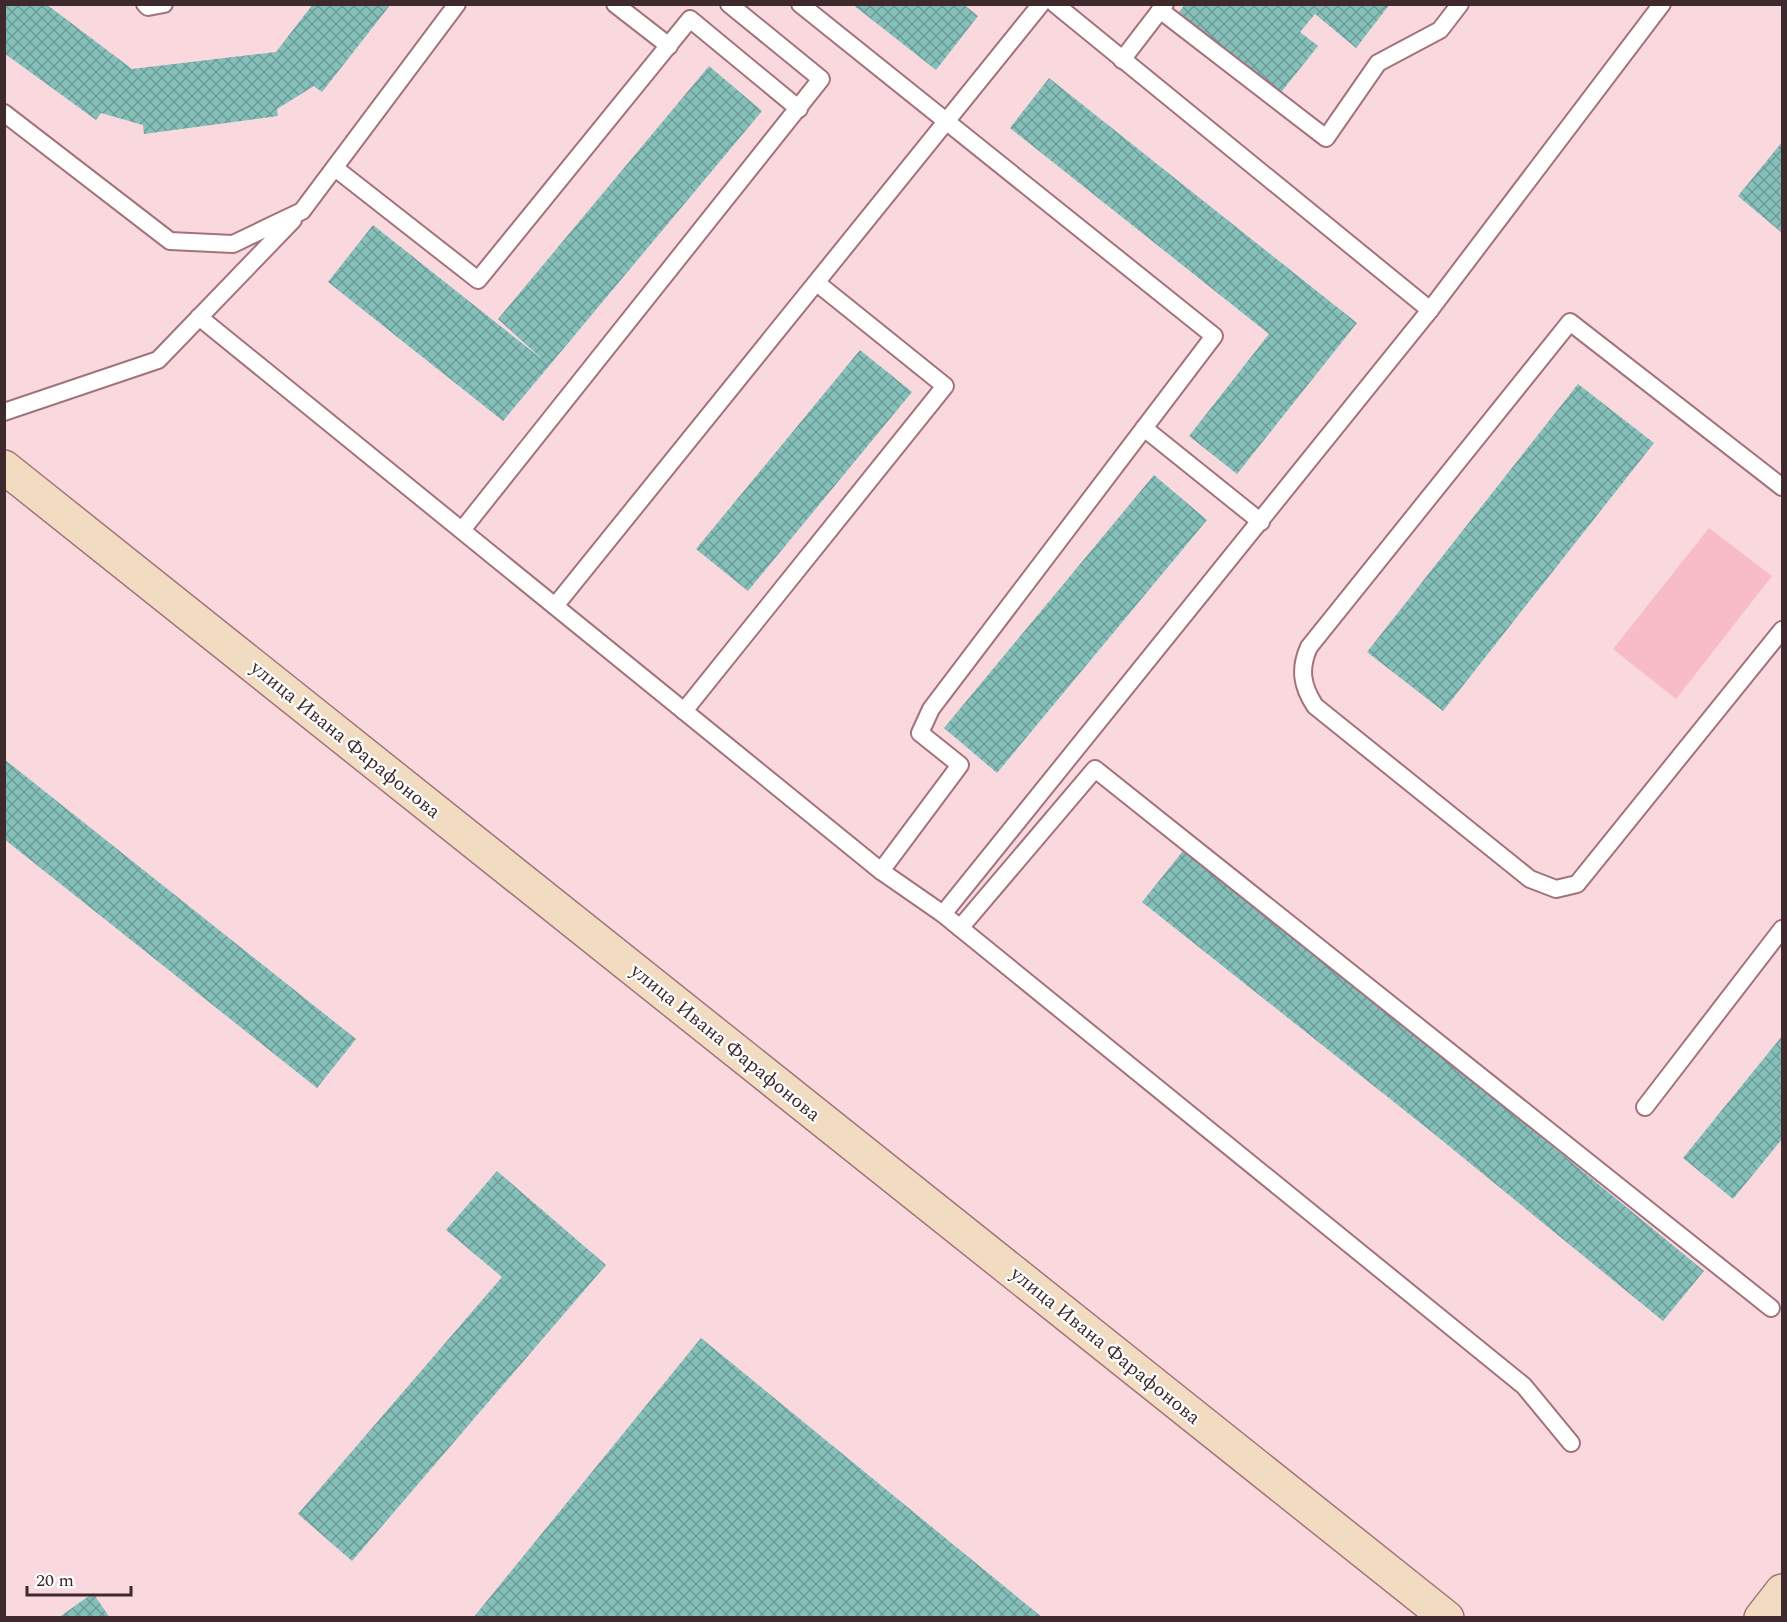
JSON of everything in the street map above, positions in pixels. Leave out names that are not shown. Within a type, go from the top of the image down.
[{"type":"street","name":"улица Ивана Фарафонова","points":[[4,467],[1447,1617]]},
{"type":"street","points":[[1761,1617],[1782,1591]]},
{"type":"lane","points":[[145,4],[148,7],[164,4]]},
{"type":"lane","points":[[4,412],[158,360],[302,211],[457,4]]},
{"type":"lane","points":[[615,4],[669,46]]},
{"type":"lane","points":[[462,530],[821,79],[729,4]]},
{"type":"lane","points":[[800,4],[1214,336],[931,709],[920,733],[960,765],[881,871]]},
{"type":"lane","points":[[555,606],[1041,4]]},
{"type":"lane","points":[[1055,4],[1430,310]]},
{"type":"lane","points":[[1122,60],[1162,8],[1326,138],[1378,63],[1440,30],[1460,4]]},
{"type":"lane","points":[[943,914],[1430,310],[1662,4]]},
{"type":"lane","points":[[335,168],[478,280],[690,19],[799,109]]},
{"type":"lane","points":[[4,113],[170,241],[233,244],[302,211]]},
{"type":"lane","points":[[684,711],[945,386],[817,283]]},
{"type":"lane","points":[[199,317],[881,871],[943,914],[1524,1386],[1571,1443]]},
{"type":"lane","points":[[1782,487],[1570,322],[1309,647],[1302,660],[1302,676],[1305,691],[1314,706],[1530,879],[1556,889],[1577,884],[1782,630]]},
{"type":"lane","points":[[1144,428],[1261,522]]},
{"type":"lane","points":[[960,928],[1095,769],[1771,1308]]},
{"type":"lane","points":[[1645,1107],[1782,929]]},
{"type":"shaded area","points":[[1709,528],[1772,576],[1676,699],[1613,649]]},
{"type":"building","points":[[4,4],[46,4],[132,69],[276,52],[313,4],[391,4],[322,92],[314,86],[277,109],[278,116],[144,134],[143,125],[101,113],[96,120],[4,53]]},
{"type":"building","points":[[852,4],[963,4],[978,16],[936,70]]},
{"type":"building","points":[[1185,4],[1390,4],[1356,48],[1315,14],[1300,32],[1318,46],[1278,96],[1177,15]]},
{"type":"building","points":[[709,66],[762,111],[503,421],[328,282],[373,225],[543,360],[498,319]]},
{"type":"building","points":[[1049,78],[1357,323],[1237,474],[1189,436],[1269,334],[1010,128]]},
{"type":"building","points":[[1782,142],[1782,233],[1738,196]]},
{"type":"building","points":[[860,350],[912,392],[748,591],[696,549]]},
{"type":"building","points":[[1578,384],[1654,443],[1443,711],[1367,652]]},
{"type":"building","points":[[1154,475],[1207,520],[997,773],[944,728]]},
{"type":"building","points":[[4,759],[356,1039],[317,1088],[4,839]]},
{"type":"building","points":[[1183,851],[1474,1082],[1704,1271],[1663,1321],[1433,1133],[1142,902]]},
{"type":"building","points":[[1782,1036],[1782,1139],[1733,1199],[1683,1158]]},
{"type":"building","points":[[497,1171],[606,1265],[352,1561],[298,1514],[502,1277],[446,1230]]},
{"type":"building","points":[[701,1338],[1043,1618],[473,1618]]},
{"type":"building","points":[[93,1593],[110,1618],[58,1618]]}]
